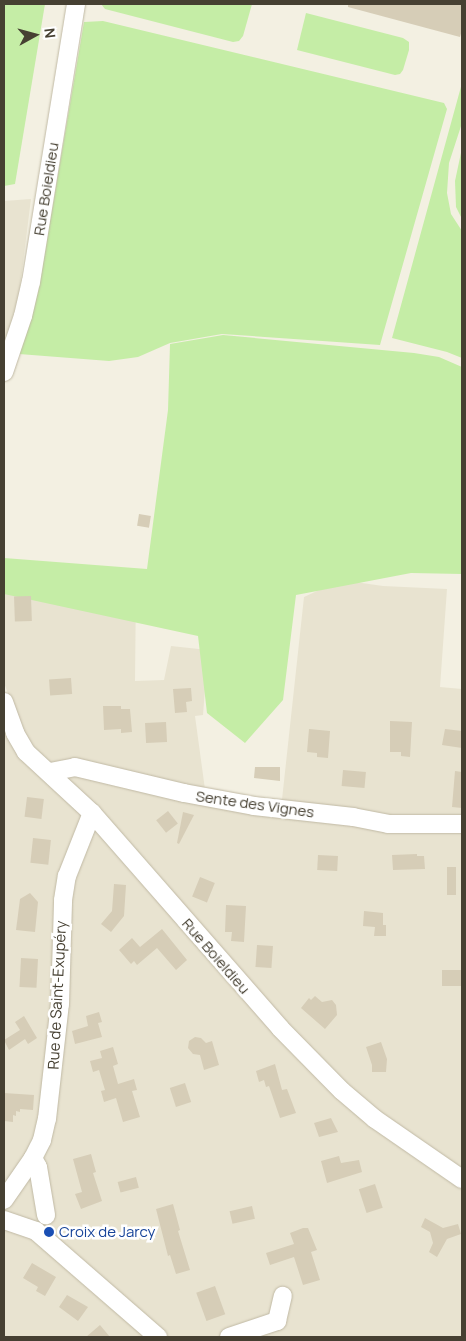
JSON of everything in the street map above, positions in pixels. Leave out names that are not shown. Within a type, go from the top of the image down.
[{"type":"street","name":"Rue Boieldieu","points":[[4,372],[23,316],[31,282],[76,4]]},
{"type":"street","name":"Rue Boieldieu","points":[[4,702],[26,752],[50,772],[92,813],[243,987],[342,1092],[376,1119],[462,1179]]},
{"type":"street","name":"Sente des Vignes","points":[[50,772],[75,767],[184,793],[254,806],[353,817],[388,824],[462,824]]},
{"type":"street","name":"Rue de Saint-Exupéry","points":[[4,1200],[33,1158],[42,1140],[47,1120],[56,1057],[63,900],[67,876],[92,813]]},
{"type":"street","points":[[33,1158],[38,1167],[46,1215]]},
{"type":"street","points":[[4,1220],[36,1231],[153,1335]]},
{"type":"street","points":[[229,1337],[276,1321],[283,1296]]},
{"type":"shaded area","points":[[31,199],[19,295],[4,347],[4,201]]},
{"type":"shaded area","points":[[4,571],[136,585],[135,681],[164,680],[171,646],[208,650],[203,715],[195,716],[207,804],[280,818],[304,597],[341,580],[383,586],[447,589],[440,687],[462,689],[462,1337],[4,1337],[4,735],[21,727],[4,683]]},
{"type":"green space","points":[[4,4],[45,4],[15,184],[4,186]]},
{"type":"green space","points":[[101,4],[252,4],[243,36],[239,41],[233,42],[105,9]]},
{"type":"green space","points":[[306,13],[403,38],[409,42],[409,50],[403,70],[400,74],[395,75],[297,50]]},
{"type":"green space","points":[[103,21],[444,103],[447,109],[380,345],[222,334],[170,343],[138,357],[109,361],[19,354],[38,292],[84,22]]},
{"type":"green space","points":[[462,83],[462,123],[449,163],[447,193],[451,214],[462,231],[462,358],[447,352],[392,338]]},
{"type":"green space","points":[[462,148],[462,219],[456,207],[455,181]]},
{"type":"green space","points":[[223,335],[414,353],[439,357],[462,367],[462,574],[411,573],[296,595],[283,700],[245,743],[207,713],[198,636],[4,594],[4,558],[147,569],[168,410],[170,344]]},
{"type":"building","points":[[348,4],[462,4],[462,30],[460,37],[348,7]]},
{"type":"building","points":[[139,514],[151,516],[149,528],[137,526]]},
{"type":"building","points":[[31,596],[32,621],[15,622],[14,597]]},
{"type":"building","points":[[71,678],[72,694],[50,695],[49,680]]},
{"type":"building","points":[[191,688],[192,701],[186,702],[187,712],[175,713],[173,689]]},
{"type":"building","points":[[103,706],[121,706],[121,709],[130,709],[132,732],[121,733],[121,729],[104,730]]},
{"type":"building","points":[[390,721],[412,722],[410,757],[401,756],[401,752],[390,752]]},
{"type":"building","points":[[166,722],[167,742],[146,743],[145,723]]},
{"type":"building","points":[[309,729],[330,731],[328,758],[317,757],[317,753],[307,752]]},
{"type":"building","points":[[445,729],[462,731],[462,748],[442,745]]},
{"type":"building","points":[[255,767],[280,767],[280,781],[254,778]]},
{"type":"building","points":[[343,770],[366,772],[365,788],[342,786]]},
{"type":"building","points":[[455,771],[462,772],[462,808],[452,807]]},
{"type":"building","points":[[27,797],[44,799],[41,819],[25,817]]},
{"type":"building","points":[[168,811],[178,824],[166,833],[156,820]]},
{"type":"building","points":[[183,812],[194,815],[179,844],[177,843]]},
{"type":"building","points":[[33,838],[51,840],[48,865],[30,863]]},
{"type":"building","points":[[417,854],[417,856],[424,856],[425,869],[393,870],[392,855]]},
{"type":"building","points":[[318,855],[338,856],[337,871],[317,870]]},
{"type":"building","points":[[447,867],[456,867],[456,895],[447,895]]},
{"type":"building","points":[[200,877],[215,883],[207,902],[192,896]]},
{"type":"building","points":[[114,884],[126,885],[124,916],[111,932],[101,924],[112,911]]},
{"type":"building","points":[[30,893],[38,902],[35,932],[16,930],[20,899]]},
{"type":"building","points":[[226,905],[246,906],[244,942],[231,941],[232,932],[225,932]]},
{"type":"building","points":[[364,911],[383,913],[383,925],[386,925],[386,936],[374,936],[375,927],[363,926]]},
{"type":"building","points":[[162,929],[187,960],[176,970],[157,948],[137,965],[134,961],[131,964],[119,950],[132,938],[140,947]]},
{"type":"building","points":[[257,945],[273,946],[271,968],[255,967]]},
{"type":"building","points":[[21,958],[38,959],[36,988],[19,987]]},
{"type":"building","points":[[442,970],[462,970],[462,986],[442,986]]},
{"type":"building","points":[[315,996],[322,1002],[332,1000],[336,1005],[337,1015],[325,1029],[301,1008],[309,998],[311,1000]]},
{"type":"building","points":[[99,1012],[102,1022],[98,1023],[102,1037],[75,1044],[72,1031],[88,1026],[86,1016]]},
{"type":"building","points":[[24,1016],[37,1038],[28,1044],[25,1039],[9,1050],[4,1040],[20,1030],[15,1022]]},
{"type":"building","points":[[195,1037],[201,1038],[206,1043],[212,1041],[219,1065],[204,1070],[200,1055],[193,1054],[188,1048],[189,1041]]},
{"type":"building","points":[[381,1042],[387,1059],[386,1072],[372,1072],[372,1065],[366,1047]]},
{"type":"building","points":[[113,1047],[118,1064],[113,1066],[118,1084],[134,1079],[137,1090],[132,1091],[140,1117],[123,1122],[116,1098],[104,1102],[101,1091],[105,1090],[99,1070],[93,1072],[90,1061],[102,1058],[100,1051]]},
{"type":"building","points":[[275,1064],[282,1090],[287,1089],[296,1113],[280,1118],[269,1086],[266,1087],[264,1080],[259,1082],[256,1071]]},
{"type":"building","points":[[185,1083],[191,1102],[176,1107],[170,1088]]},
{"type":"building","points":[[4,1093],[34,1095],[33,1110],[20,1109],[20,1112],[16,1111],[16,1116],[13,1115],[13,1122],[4,1121]]},
{"type":"building","points":[[331,1118],[338,1132],[319,1137],[314,1123]]},
{"type":"building","points":[[91,1154],[96,1172],[93,1173],[102,1201],[81,1209],[75,1194],[82,1192],[73,1159]]},
{"type":"building","points":[[339,1156],[341,1163],[359,1160],[362,1172],[327,1183],[321,1161]]},
{"type":"building","points":[[136,1177],[139,1188],[120,1193],[118,1182]]},
{"type":"building","points":[[375,1184],[383,1208],[367,1213],[359,1189]]},
{"type":"building","points":[[173,1204],[180,1230],[178,1231],[190,1270],[176,1274],[170,1255],[168,1256],[156,1209]]},
{"type":"building","points":[[252,1206],[255,1219],[233,1224],[230,1211]]},
{"type":"building","points":[[425,1218],[443,1228],[458,1224],[461,1234],[447,1239],[437,1257],[429,1252],[433,1243],[430,1232],[421,1227]]},
{"type":"building","points":[[308,1228],[317,1250],[311,1252],[320,1280],[303,1285],[294,1257],[270,1265],[266,1253],[294,1244],[290,1233]]},
{"type":"building","points":[[32,1263],[56,1277],[45,1296],[36,1291],[38,1287],[23,1278]]},
{"type":"building","points":[[215,1286],[225,1314],[206,1321],[196,1293]]},
{"type":"building","points":[[67,1295],[88,1307],[78,1321],[59,1307]]},
{"type":"building","points":[[100,1325],[110,1337],[86,1337]]},
{"type":"place","name":"Croix de Jarcy","points":[[49,1232]]}]
